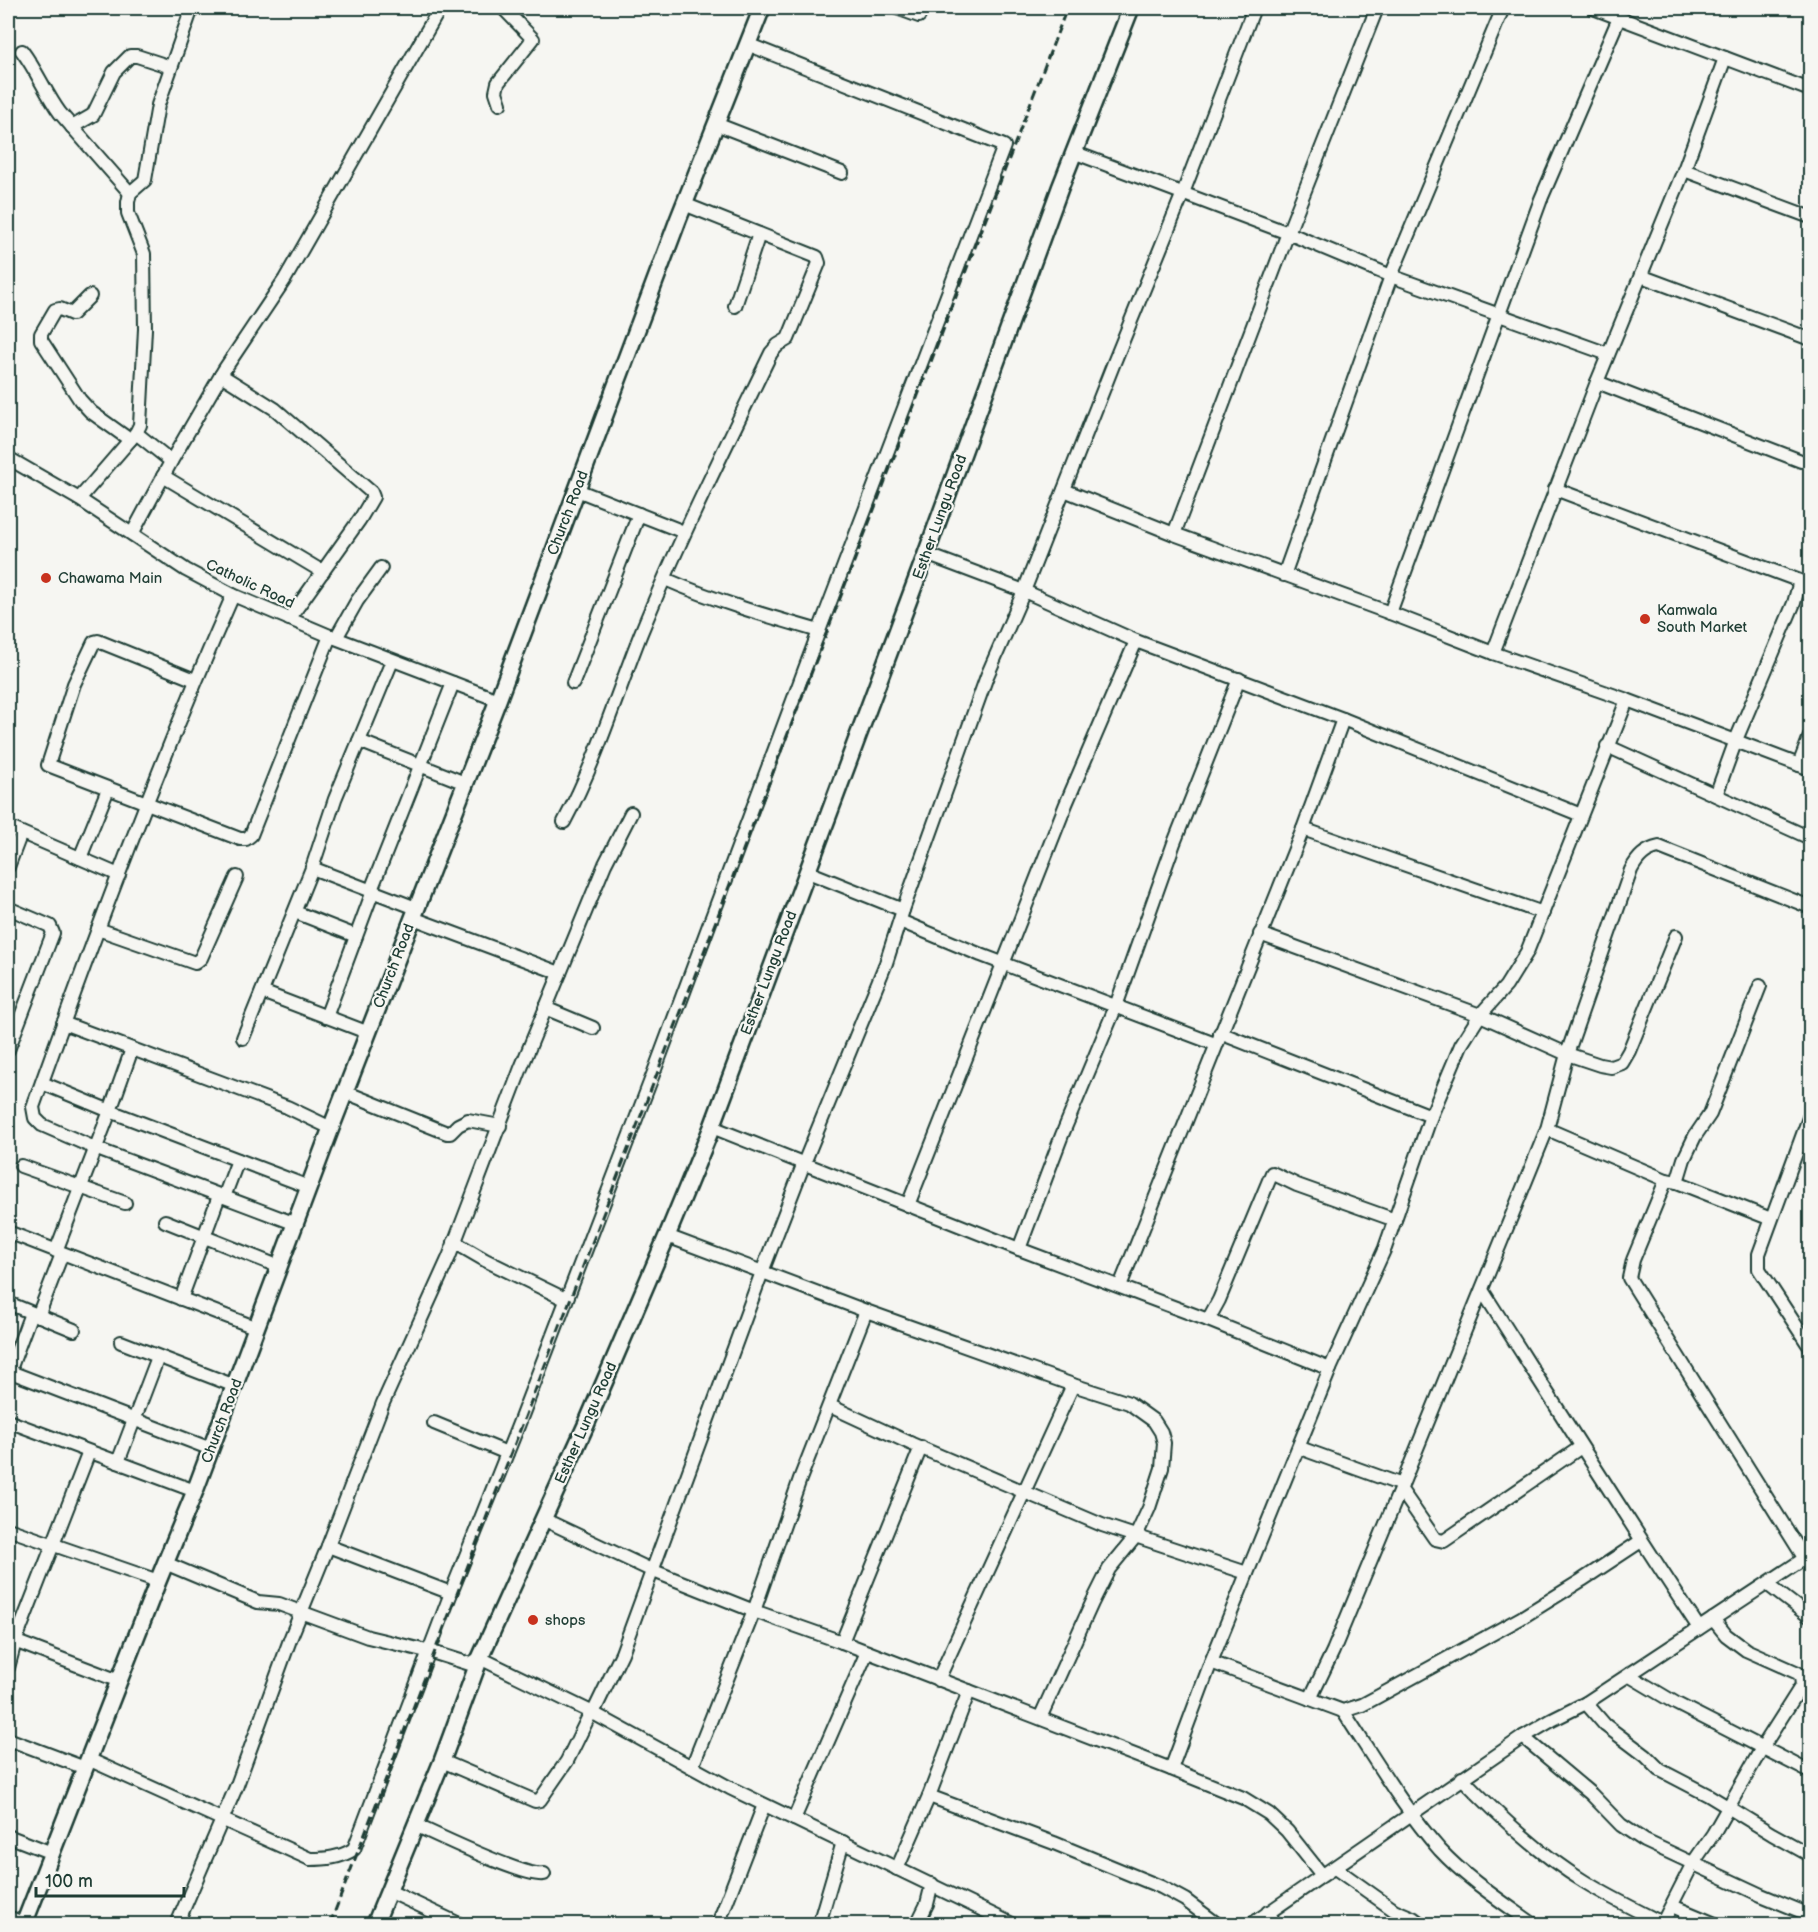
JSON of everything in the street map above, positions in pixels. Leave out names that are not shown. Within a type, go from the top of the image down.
[{"type":"street","points":[[79,499],[133,437],[142,419],[144,254],[128,213],[130,193],[145,180],[158,105],[192,8]]},
{"type":"street","points":[[132,534],[221,375],[285,279],[440,8]]},
{"type":"street","points":[[500,104],[496,92],[498,83],[533,39],[503,8]]},
{"type":"street","name":"Church Road","points":[[25,1924],[195,1491],[331,1128],[498,700],[684,204],[762,8]]},
{"type":"street","points":[[897,8],[919,16]]},
{"type":"street","name":"Esther Lungu Road","points":[[375,1924],[442,1761],[480,1658],[667,1236],[712,1127],[1073,152],[1131,8]]},
{"type":"street","points":[[442,1761],[535,1801],[540,1800],[567,1761],[622,1653],[762,1272],[886,963],[987,676],[1024,591],[1183,193],[1254,8]]},
{"type":"street","points":[[1174,534],[1288,233],[1377,8]]},
{"type":"street","points":[[1284,575],[1391,276],[1503,8]]},
{"type":"street","points":[[1593,8],[1810,90]]},
{"type":"street","points":[[1390,613],[1541,199],[1619,18]]},
{"type":"street","points":[[8,1738],[87,1764],[310,1859],[339,1857],[354,1849],[654,1072],[1004,146],[747,44]]},
{"type":"street","points":[[22,51],[33,66],[52,102],[130,193]]},
{"type":"street","points":[[72,127],[93,115],[114,72],[130,56],[137,56],[171,67]]},
{"type":"street","points":[[1493,653],[1608,354],[1684,170],[1725,58]]},
{"type":"street","points":[[716,124],[842,173]]},
{"type":"street","points":[[1073,152],[1288,233],[1391,276],[1608,354]]},
{"type":"street","points":[[1684,170],[1810,217]]},
{"type":"street","points":[[564,822],[586,778],[641,633],[684,532],[771,353],[788,339],[819,263],[817,257],[684,204]]},
{"type":"street","points":[[735,306],[759,234]]},
{"type":"street","points":[[1641,276],[1810,339]]},
{"type":"street","points":[[90,296],[72,314],[60,309],[55,310],[41,334],[41,340],[80,400],[91,412],[171,461]]},
{"type":"street","points":[[221,375],[275,409],[371,492],[373,497],[289,619]]},
{"type":"street","points":[[1597,382],[1801,461]]},
{"type":"street","name":"Catholic Road","points":[[8,458],[79,499],[186,570],[233,595],[392,661],[498,700]]},
{"type":"street","points":[[163,476],[323,572]]},
{"type":"street","points":[[1555,489],[1805,583],[1794,603],[1736,740],[1716,795]]},
{"type":"street","points":[[577,490],[684,532]]},
{"type":"street","points":[[1064,490],[1174,534],[1805,767],[1810,736]]},
{"type":"street","points":[[573,683],[639,514]]},
{"type":"street","points":[[926,554],[1024,591],[1136,641],[1343,719],[1581,815]]},
{"type":"street","points":[[195,680],[98,641],[94,642],[74,684],[48,762],[50,766],[240,839],[246,839],[251,835],[333,637],[381,568]]},
{"type":"street","points":[[665,579],[755,612],[819,631]]},
{"type":"street","points":[[233,595],[195,680],[98,929],[33,1107],[35,1118],[42,1125],[96,1149],[296,1224]]},
{"type":"street","points":[[908,1205],[1066,804],[1136,641]]},
{"type":"street","points":[[243,1038],[295,912],[335,800],[392,661]]},
{"type":"street","points":[[1019,1249],[1062,1135],[1116,1006],[1174,843],[1239,679]]},
{"type":"street","points":[[326,1017],[453,683]]},
{"type":"street","points":[[1171,1768],[1211,1662],[1300,1448],[1330,1369],[1385,1248],[1431,1116],[1461,1045],[1480,1015],[1506,986],[1527,952],[1627,700]]},
{"type":"street","points":[[1120,1286],[1303,829],[1343,719]]},
{"type":"street","points":[[359,741],[465,783]]},
{"type":"street","points":[[1607,746],[1810,838]]},
{"type":"street","points":[[80,858],[108,789]]},
{"type":"street","points":[[177,1924],[222,1820],[383,1402],[454,1242],[545,1008],[605,864],[631,813]]},
{"type":"street","points":[[8,828],[119,875]]},
{"type":"street","points":[[1303,829],[1543,913]]},
{"type":"street","points":[[8,867],[21,833]]},
{"type":"street","points":[[1310,1699],[1333,1651],[1401,1488],[1547,1129],[1567,1054],[1631,870],[1638,857],[1659,847],[1810,907]]},
{"type":"street","points":[[312,868],[372,891],[414,913],[560,973]]},
{"type":"street","points":[[808,872],[1005,963],[1116,1006],[1218,1038],[1431,1116]]},
{"type":"street","points":[[98,929],[195,963],[201,958],[237,877]]},
{"type":"street","points":[[8,908],[50,926],[52,933],[8,1050]]},
{"type":"street","points":[[295,912],[356,936]]},
{"type":"street","points":[[1260,934],[1480,1015],[1567,1054],[1611,1067],[1622,1063],[1629,1051],[1676,936]]},
{"type":"street","points":[[1252,1924],[1523,1737],[1630,1676],[1808,1557],[1629,1278],[1633,1260],[1671,1181],[1710,1114],[1760,986]]},
{"type":"street","points":[[262,992],[369,1033]]},
{"type":"street","points":[[545,1008],[593,1028]]},
{"type":"street","points":[[63,1023],[287,1107],[331,1128]]},
{"type":"street","points":[[132,1049],[59,1252],[35,1314],[8,1372],[211,1449]]},
{"type":"street","points":[[42,1083],[309,1187]]},
{"type":"street","points":[[345,1092],[447,1133],[468,1120],[500,1126]]},
{"type":"street","points":[[1810,1114],[1759,1254],[1759,1269],[1810,1347]]},
{"type":"street","points":[[712,1127],[1330,1369]]},
{"type":"street","points":[[1547,1129],[1771,1220]]},
{"type":"street","points":[[181,1299],[204,1237],[238,1160]]},
{"type":"street","points":[[21,1166],[125,1203]]},
{"type":"street","points":[[1208,1320],[1219,1300],[1272,1173],[1297,1185],[1395,1220]]},
{"type":"street","points":[[165,1221],[280,1267]]},
{"type":"street","points":[[8,1232],[257,1328]]},
{"type":"street","points":[[667,1236],[866,1311],[1129,1403],[1154,1421],[1161,1432],[1164,1443],[1162,1468],[1149,1508],[1136,1536],[1109,1569],[1040,1718]]},
{"type":"street","points":[[454,1242],[485,1260],[566,1299]]},
{"type":"street","points":[[1482,1290],[1641,1541],[1699,1628]]},
{"type":"street","points":[[8,1302],[74,1330]]},
{"type":"street","points":[[692,1767],[754,1611],[800,1479],[866,1311]]},
{"type":"street","points":[[121,1342],[234,1386]]},
{"type":"street","points":[[118,1462],[158,1357]]},
{"type":"street","points":[[938,1680],[1073,1385]]},
{"type":"street","points":[[830,1406],[921,1448],[1102,1525],[1247,1573]]},
{"type":"street","points":[[8,1421],[195,1491]]},
{"type":"street","points":[[434,1423],[507,1452]]},
{"type":"street","points":[[1300,1448],[1401,1488],[1435,1539],[1444,1541],[1581,1447]]},
{"type":"street","points":[[842,1642],[921,1448]]},
{"type":"street","points":[[8,1668],[11,1640],[52,1546],[89,1452]]},
{"type":"street","points":[[543,1519],[651,1570],[1171,1768],[1243,1798],[1269,1814],[1287,1831],[1322,1875]]},
{"type":"street","points":[[8,1529],[158,1581]]},
{"type":"street","points":[[1343,1711],[1362,1705],[1521,1618],[1641,1541]]},
{"type":"street","points":[[328,1546],[451,1593]]},
{"type":"street","points":[[165,1563],[258,1602],[279,1604],[368,1637],[429,1651],[470,1664],[480,1658],[592,1712],[764,1804],[1012,1924]]},
{"type":"street","points":[[1767,1584],[1810,1617]]},
{"type":"street","points":[[1462,1778],[1549,1857],[1584,1882],[1662,1924],[1693,1863],[1713,1834],[1762,1748],[1806,1688],[1795,1671],[1778,1666],[1746,1650],[1726,1635],[1713,1619]]},
{"type":"street","points":[[11,1640],[119,1681]]},
{"type":"street","points":[[794,1819],[867,1652]]},
{"type":"street","points":[[1211,1662],[1343,1711],[1412,1815],[1441,1850],[1486,1891],[1533,1924]]},
{"type":"street","points":[[1630,1676],[1677,1704],[1810,1772]]},
{"type":"street","points":[[897,1869],[929,1796],[969,1691]]},
{"type":"street","points":[[1586,1703],[1605,1725],[1646,1756],[1660,1770],[1684,1780],[1810,1855]]},
{"type":"street","points":[[1523,1737],[1591,1794],[1621,1825],[1645,1841],[1761,1895],[1810,1915]]},
{"type":"street","points":[[929,1796],[1054,1843],[1161,1887],[1185,1900],[1217,1924]]},
{"type":"street","points":[[718,1924],[764,1804]]},
{"type":"street","points":[[415,1825],[494,1860],[534,1874],[544,1874]]},
{"type":"street","points":[[8,1836],[52,1853]]},
{"type":"street","points":[[819,1924],[843,1842]]},
{"type":"street","points":[[1335,1868],[1394,1910],[1421,1924]]},
{"type":"street","points":[[917,1924],[927,1904],[932,1884]]},
{"type":"street","points":[[389,1891],[459,1924]]},
{"type":"street","points":[[1672,1906],[1715,1924]]},
{"type":"street","points":[[1268,1912],[1275,1924]]},
{"type":"street","points":[[8,1917],[25,1924]]},
{"type":"railway","points":[[330,1924],[1067,8]]},
{"type":"place","name":"Chawama Main","points":[[46,578]]},
{"type":"place","name":"Kamwala South Market","points":[[1645,619]]},
{"type":"place","name":"shops","points":[[533,1620]]}]
